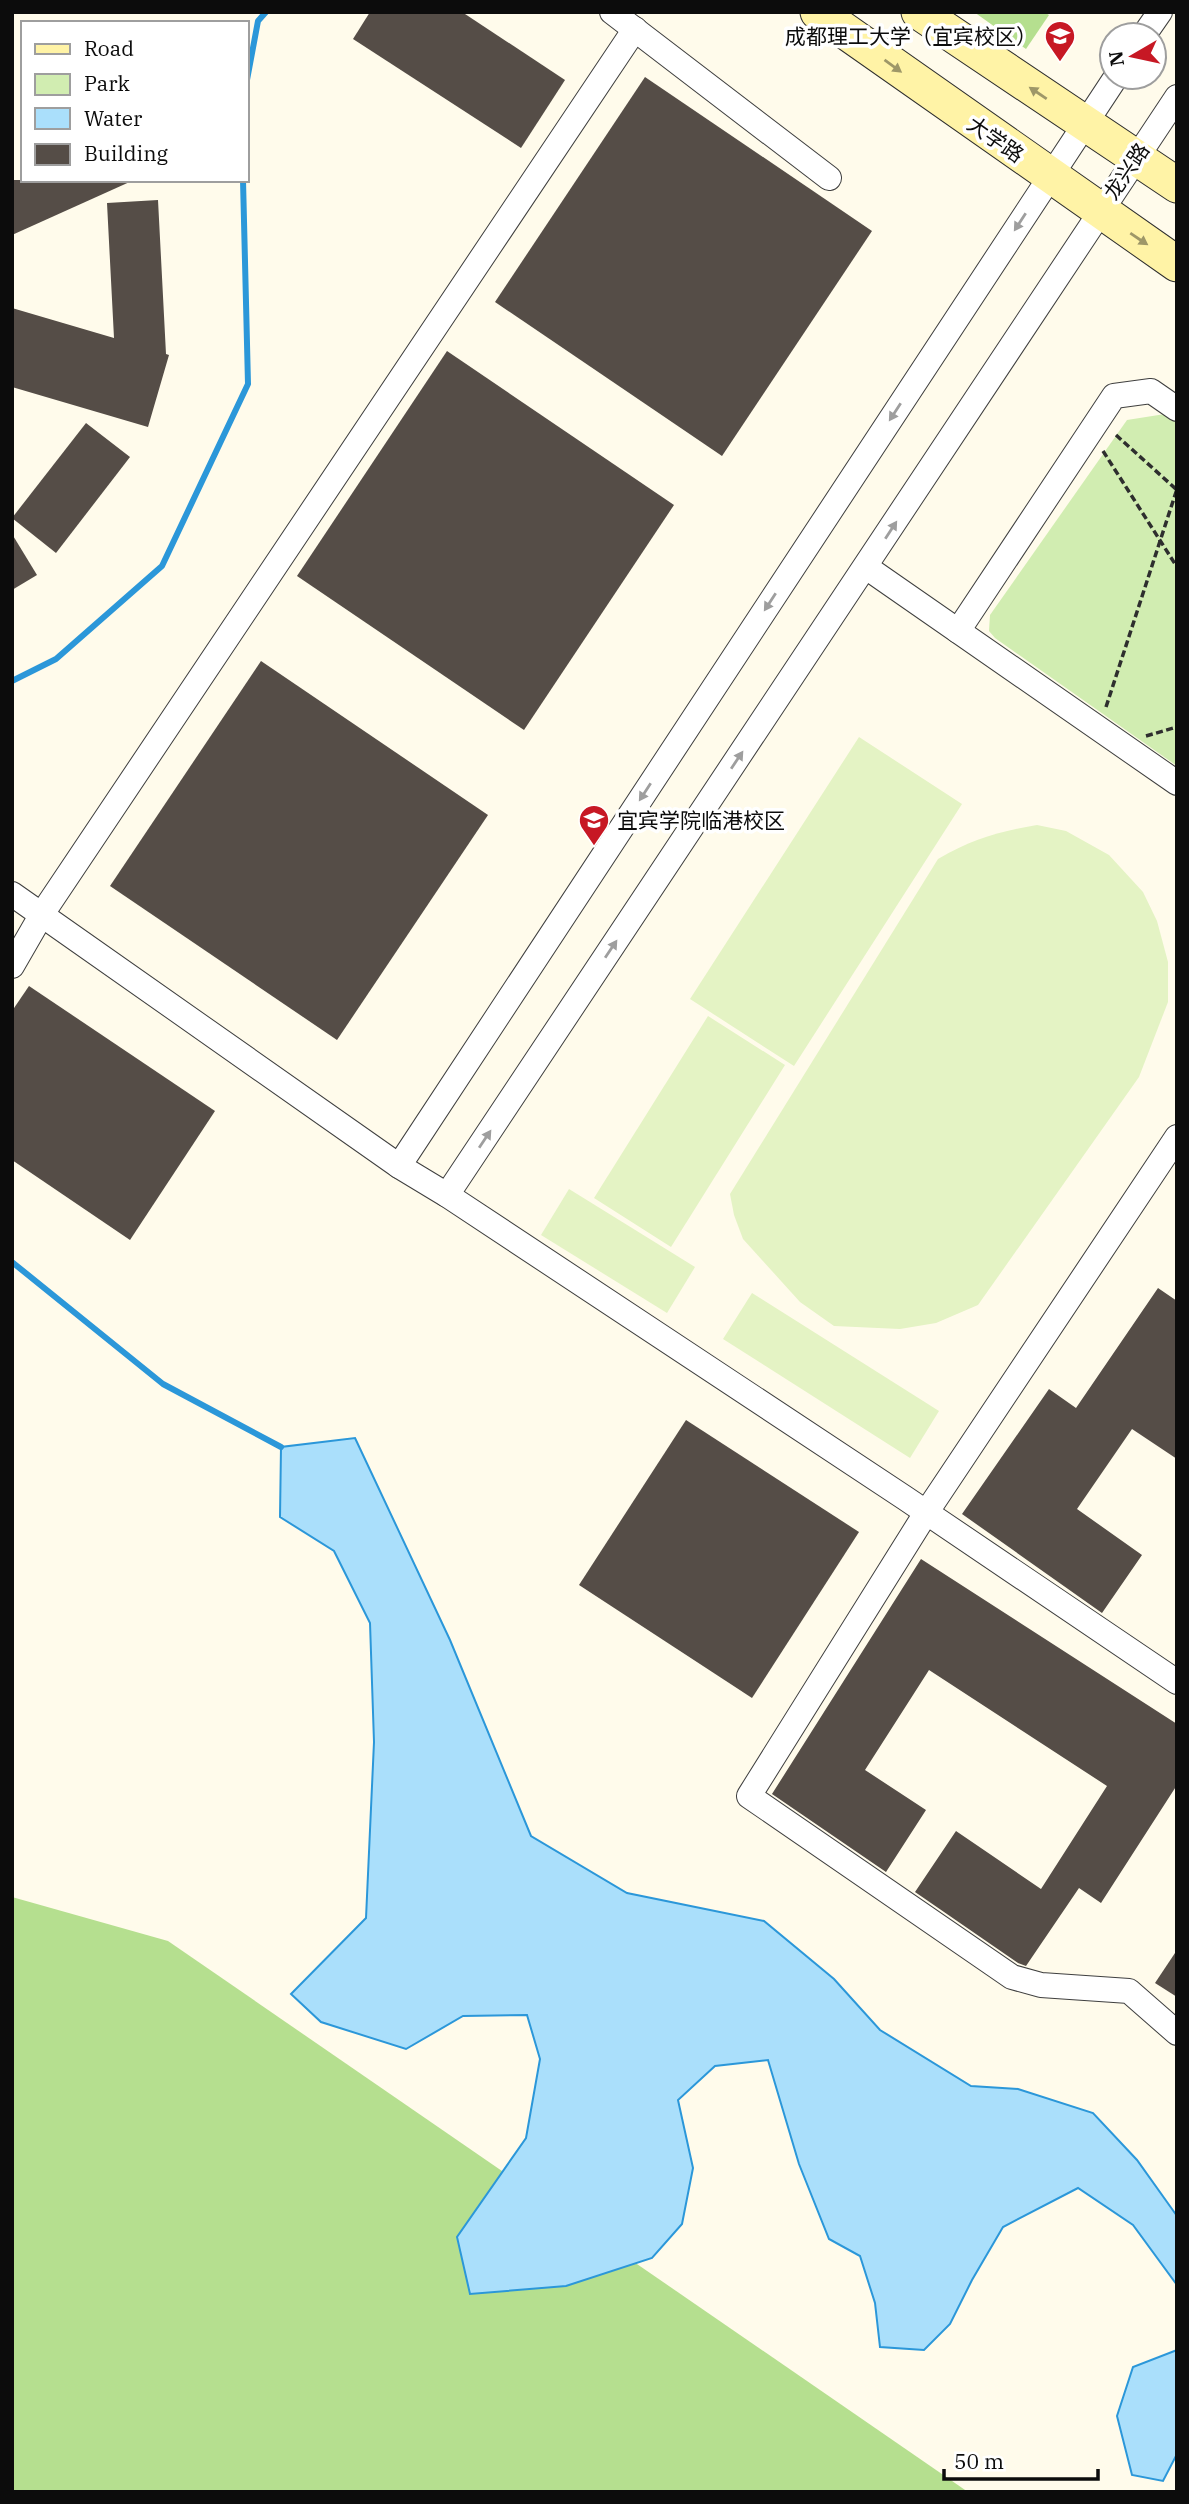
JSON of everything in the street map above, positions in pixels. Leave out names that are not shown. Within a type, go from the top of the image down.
[{"type":"main road","name":"大学路","points":[[818,12],[1049,177],[1177,264]]},
{"type":"main road","points":[[919,12],[1177,186]]},
{"type":"street","points":[[612,12],[829,178]]},
{"type":"street","points":[[12,966],[42,914],[635,29]]},
{"type":"street","points":[[399,1166],[1107,91]]},
{"type":"street","name":"龙兴路","points":[[447,1195],[1177,97]]},
{"type":"street","points":[[958,631],[1114,396],[1151,391],[1177,408]]},
{"type":"street","points":[[866,567],[1177,783]]},
{"type":"street","points":[[12,894],[399,1166],[447,1195],[1177,1682]]},
{"type":"street","points":[[1177,1137],[926,1513],[749,1796],[1012,1977],[1041,1985],[1129,1991],[1177,2033]]},
{"type":"path","points":[[1095,426],[1177,490],[1099,729]]},
{"type":"path","points":[[1095,426],[1177,567]]},
{"type":"green space","points":[[974,12],[1044,12],[1049,15],[1026,49]]},
{"type":"green space","points":[[1165,414],[1177,421],[1177,766],[995,638],[989,631],[990,615],[1127,420]]},
{"type":"green space","points":[[859,737],[962,804],[794,1066],[690,999]]},
{"type":"green space","points":[[1037,825],[1066,831],[1109,855],[1143,892],[1157,921],[1168,962],[1168,1002],[1139,1077],[978,1305],[936,1323],[900,1329],[834,1326],[800,1302],[743,1239],[730,1194],[938,859],[986,837]]},
{"type":"green space","points":[[708,1016],[785,1065],[671,1247],[594,1198]]},
{"type":"green space","points":[[569,1189],[695,1267],[667,1313],[541,1235]]},
{"type":"green space","points":[[752,1293],[939,1411],[910,1458],[723,1339]]},
{"type":"green space","points":[[12,1897],[168,1941],[968,2492],[12,2492]]},
{"type":"water","points":[[355,1438],[450,1640],[531,1836],[627,1893],[764,1921],[834,1979],[880,2030],[971,2086],[1018,2089],[1093,2113],[1137,2160],[1177,2216],[1177,2285],[1133,2225],[1078,2188],[1003,2227],[950,2324],[924,2350],[880,2347],[875,2303],[860,2256],[829,2239],[799,2164],[768,2060],[715,2066],[678,2100],[693,2168],[682,2224],[652,2258],[566,2286],[470,2294],[457,2237],[526,2138],[540,2059],[527,2015],[463,2016],[406,2049],[321,2022],[291,1994],[366,1918],[374,1742],[370,1623],[334,1551],[280,1517],[281,1447]]},
{"type":"water","points":[[1177,2350],[1177,2454],[1163,2481],[1132,2475],[1117,2416],[1133,2367]]},
{"type":"building","points":[[370,12],[462,12],[565,80],[521,148],[353,39]]},
{"type":"building","points":[[645,77],[872,231],[722,456],[495,302]]},
{"type":"building","points":[[12,180],[130,182],[12,235]]},
{"type":"building","points":[[158,200],[166,354],[169,355],[148,427],[12,387],[12,308],[114,338],[107,203]]},
{"type":"building","points":[[447,351],[674,505],[524,730],[297,576]]},
{"type":"building","points":[[86,423],[130,457],[56,553],[12,518]]},
{"type":"building","points":[[12,534],[37,575],[12,590]]},
{"type":"building","points":[[261,661],[488,815],[337,1040],[110,886]]},
{"type":"building","points":[[29,986],[215,1111],[130,1240],[12,1160],[12,1011]]},
{"type":"building","points":[[1158,1288],[1177,1301],[1177,1459],[1132,1429],[1077,1509],[1142,1555],[1102,1613],[962,1514],[1049,1389],[1076,1408]]},
{"type":"building","points":[[686,1420],[859,1532],[752,1698],[579,1585]]},
{"type":"building","points":[[921,1559],[1177,1724],[1177,1785],[1101,1903],[1079,1888],[1026,1966],[915,1892],[956,1831],[1041,1889],[1107,1786],[929,1670],[865,1770],[926,1810],[886,1872],[772,1794]]},
{"type":"building","points":[[1177,1950],[1177,1997],[1155,1983]]},
{"type":"waterway","points":[[248,75],[258,21],[266,12]]},
{"type":"waterway","points":[[12,681],[56,659],[162,566],[248,384],[243,182]]},
{"type":"waterway","points":[[12,1262],[163,1384],[281,1447]]},
{"type":"place","name":"成都理工大学（宜宾校区）","points":[[1060,63]]},
{"type":"place","name":"宜宾学院临港校区","points":[[594,847]]}]
